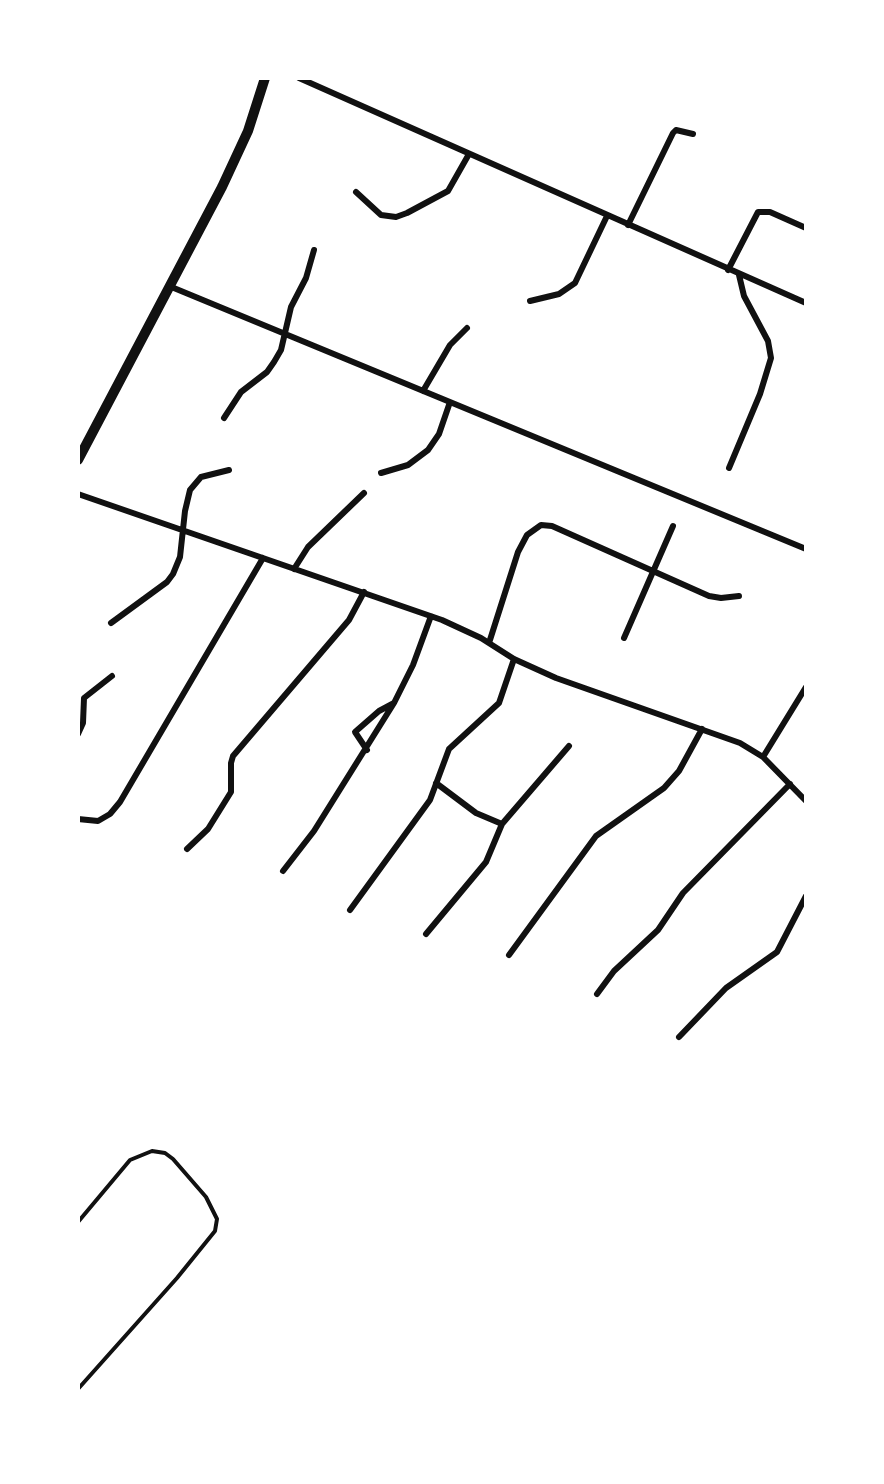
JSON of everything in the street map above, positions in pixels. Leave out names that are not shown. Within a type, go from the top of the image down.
[{"type":"main road","points":[[78,460],[237,155],[266,78]]},
{"type":"street","points":[[299,78],[806,303]]},
{"type":"street","points":[[628,225],[673,133],[676,130],[693,134]]},
{"type":"street","points":[[356,192],[381,215],[396,217],[408,213],[448,191],[469,154]]},
{"type":"street","points":[[728,270],[758,212],[770,212],[806,228]]},
{"type":"street","points":[[530,301],[559,294],[575,283],[607,216]]},
{"type":"street","points":[[224,418],[241,392],[267,372],[274,362],[285,333],[291,307],[306,278],[314,250]]},
{"type":"street","points":[[729,468],[760,394],[771,358],[768,341],[744,296],[739,275]]},
{"type":"street","points":[[169,286],[806,549]]},
{"type":"street","points":[[423,391],[450,345],[467,328]]},
{"type":"street","points":[[381,473],[408,465],[428,450],[439,434],[450,402]]},
{"type":"street","points":[[111,623],[167,582],[180,557],[187,500],[195,483],[210,473],[229,470]]},
{"type":"street","points":[[294,568],[308,547],[364,493]]},
{"type":"street","points":[[78,494],[431,616],[556,678],[740,743],[764,757],[806,801]]},
{"type":"street","points":[[489,643],[518,552],[527,535],[541,525],[552,526],[709,596],[722,598],[739,596]]},
{"type":"street","points":[[624,638],[673,526]]},
{"type":"street","points":[[78,819],[98,821],[110,814],[120,802],[263,558]]},
{"type":"street","points":[[187,849],[208,829],[231,792],[233,756],[350,620],[364,592]]},
{"type":"street","points":[[283,871],[314,831],[367,750],[413,665],[431,616]]},
{"type":"street","points":[[350,910],[430,800],[449,749],[500,703],[514,659]]},
{"type":"street","points":[[78,734],[83,723],[84,698],[112,676]]},
{"type":"street","points":[[764,757],[806,687]]},
{"type":"street","points":[[367,750],[356,735],[357,730],[394,703]]},
{"type":"street","points":[[509,955],[596,837],[664,788],[679,771],[702,729]]},
{"type":"street","points":[[426,934],[486,862],[502,824],[570,746]]},
{"type":"street","points":[[436,783],[476,813],[502,824]]},
{"type":"street","points":[[597,994],[614,971],[658,930],[683,893],[790,784]]},
{"type":"street","points":[[679,1037],[726,988],[777,952],[806,896]]},
{"type":"lane","points":[[78,1222],[130,1160],[152,1150],[165,1153],[173,1159],[206,1197],[217,1220],[215,1231],[202,1247],[78,1389]]}]
